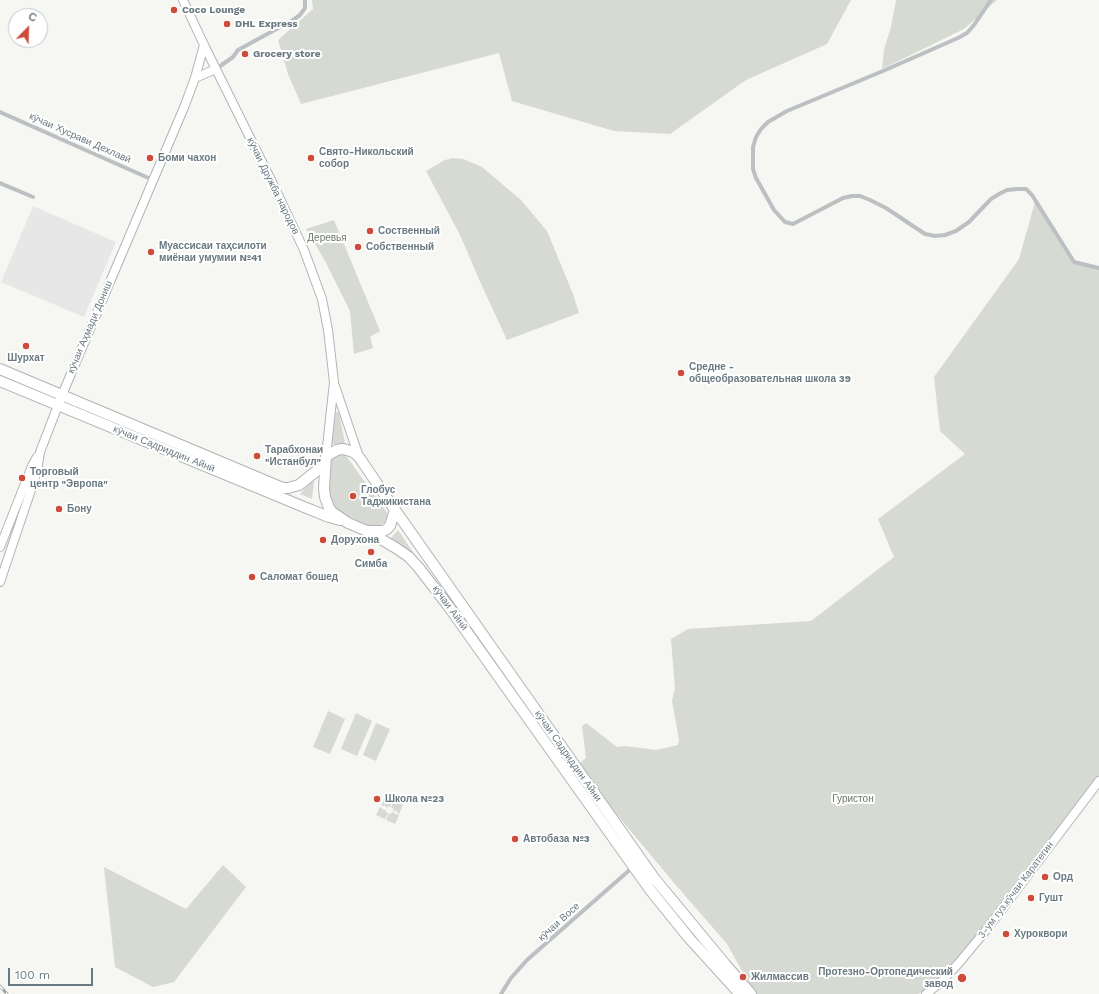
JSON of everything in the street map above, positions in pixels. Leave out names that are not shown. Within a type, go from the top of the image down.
[{"type":"highway","name":"кӯчаи Садриддин Айнӣ","points":[[0,369],[283,488],[299,485],[326,460]]},
{"type":"highway","name":"кӯчаи Садриддин Айнӣ","points":[[0,381],[329,517],[348,523]]},
{"type":"highway","points":[[342,449],[353,452],[360,457],[395,510],[390,526],[384,531],[367,531],[348,523],[332,512],[327,504],[324,488],[326,460],[337,450],[342,449]]},
{"type":"highway","name":"кӯчаи Садриддин Айни","points":[[395,510],[654,878],[751,994]]},
{"type":"highway","name":"кӯчаи Айнӣ","points":[[367,531],[409,557],[420,568],[450,607],[517,702]]},
{"type":"highway","name":"кӯчаи Садриддин Айни","points":[[517,702],[651,891],[689,938],[740,994]]},
{"type":"street","name":"кӯчаи Дружба народов","points":[[183,0],[304,250],[322,299],[327,320],[334,382]]},
{"type":"street","points":[[195,78],[216,69],[233,57],[238,50],[293,20],[300,15],[305,8],[305,0]]},
{"type":"street","points":[[991,0],[974,25],[967,33],[958,38],[787,111],[768,122],[756,137],[753,147],[753,164],[756,178],[774,210],[785,222],[793,224],[843,198],[856,196],[870,200],[886,208],[925,234],[936,236],[946,235],[956,231],[969,222],[991,199],[999,194],[1007,190],[1026,189],[1032,195],[1074,262],[1099,268]]},
{"type":"street","name":"кӯчаи Аҳмади Дониш","points":[[0,582],[35,478],[40,452],[62,394],[185,105],[195,78],[204,45]]},
{"type":"street","name":"кӯчаи Хусрави Дехлавӣ","points":[[0,112],[152,180]]},
{"type":"street","points":[[0,183],[33,198]]},
{"type":"street","points":[[334,382],[360,457]]},
{"type":"street","points":[[326,460],[334,382]]},
{"type":"street","points":[[0,547],[32,466],[40,452]]},
{"type":"street","name":"3-ум гуз.кӯчаи Каратегин","points":[[926,994],[941,982],[963,958],[1099,781]]},
{"type":"street","name":"кӯчаи Восе","points":[[500,994],[511,978],[527,960],[633,867]]},
{"type":"shaded area","points":[[33,206],[116,242],[84,317],[1,282]]},
{"type":"green space","points":[[312,0],[851,0],[827,44],[746,80],[670,134],[614,131],[512,101],[499,53],[301,104],[288,74],[278,40],[313,9]]},
{"type":"green space","points":[[896,0],[997,0],[964,29],[882,69],[884,49],[891,27]]},
{"type":"green space","points":[[453,158],[463,159],[482,167],[521,200],[547,231],[573,294],[579,313],[507,340],[460,235],[426,171],[445,160]]},
{"type":"green space","name":"Гуристон","points":[[1035,202],[1077,263],[1099,268],[1099,780],[941,986],[917,994],[755,994],[727,944],[576,766],[586,758],[582,726],[586,723],[617,747],[625,746],[656,750],[678,745],[679,740],[672,701],[675,688],[671,639],[688,629],[811,621],[894,557],[878,519],[965,454],[940,431],[934,377],[1019,259]]},
{"type":"green space","name":"Деревья","points":[[334,220],[380,331],[370,337],[373,348],[354,354],[350,311],[325,261],[306,229]]},
{"type":"green space","points":[[336,412],[339,412],[345,444],[331,444]]},
{"type":"green space","points":[[342,454],[347,457],[388,514],[386,521],[376,530],[334,509],[327,494],[330,460],[335,456]]},
{"type":"green space","points":[[312,481],[314,482],[312,499],[300,494]]},
{"type":"green space","points":[[398,530],[415,555],[413,557],[390,539]]},
{"type":"green space","points":[[328,711],[345,719],[330,754],[313,747]]},
{"type":"green space","points":[[356,713],[372,721],[357,756],[341,749]]},
{"type":"green space","points":[[376,723],[390,729],[376,761],[363,755]]},
{"type":"green space","points":[[385,797],[393,801],[390,807],[388,806],[387,808],[384,805],[381,806]]},
{"type":"green space","points":[[394,801],[403,805],[399,814],[391,808]]},
{"type":"green space","points":[[380,807],[388,813],[385,819],[376,815]]},
{"type":"green space","points":[[392,812],[399,815],[395,824],[386,820],[389,813],[391,814]]},
{"type":"green space","points":[[223,865],[246,887],[174,982],[153,987],[115,967],[104,867],[186,909]]},
{"type":"railway","points":[[0,986],[7,994]]},
{"type":"place","name":"Coco Lounge","points":[[174,10]]},
{"type":"place","name":"DHL Express","points":[[227,24]]},
{"type":"place","name":"Grocery store","points":[[245,54]]},
{"type":"place","name":"Боми чахон","points":[[150,158]]},
{"type":"place","name":"Свято-Никольский собор","points":[[311,158]]},
{"type":"place","name":"Соственный","points":[[370,231]]},
{"type":"place","name":"Собственный","points":[[358,247]]},
{"type":"place","name":"Муассисаи таҳсилоти миёнаи умумии №41","points":[[151,252]]},
{"type":"place","name":"Шурхат","points":[[26,346]]},
{"type":"place","name":"Средне - общеобразовательная школа 39","points":[[681,373]]},
{"type":"place","name":"Тарабхонаи \"Истанбул\"","points":[[257,456]]},
{"type":"place","name":"Торговый центр \"Эвропа\"","points":[[22,478]]},
{"type":"place","name":"Глобус Таджикистана","points":[[353,496]]},
{"type":"place","name":"Бону","points":[[59,509]]},
{"type":"place","name":"Дорухона","points":[[323,540]]},
{"type":"place","name":"Симба","points":[[371,552]]},
{"type":"place","name":"Саломат бошед","points":[[252,577]]},
{"type":"place","name":"Школа №23","points":[[377,799]]},
{"type":"place","name":"Автобаза №3","points":[[515,839]]},
{"type":"place","name":"Орд","points":[[1045,877]]},
{"type":"place","name":"Гушт","points":[[1031,898]]},
{"type":"place","name":"Хуроквори","points":[[1006,934]]},
{"type":"place","name":"Жилмассив","points":[[743,977]]},
{"type":"place","name":"Протезно-Ортопедический завод","points":[[962,978]]}]
